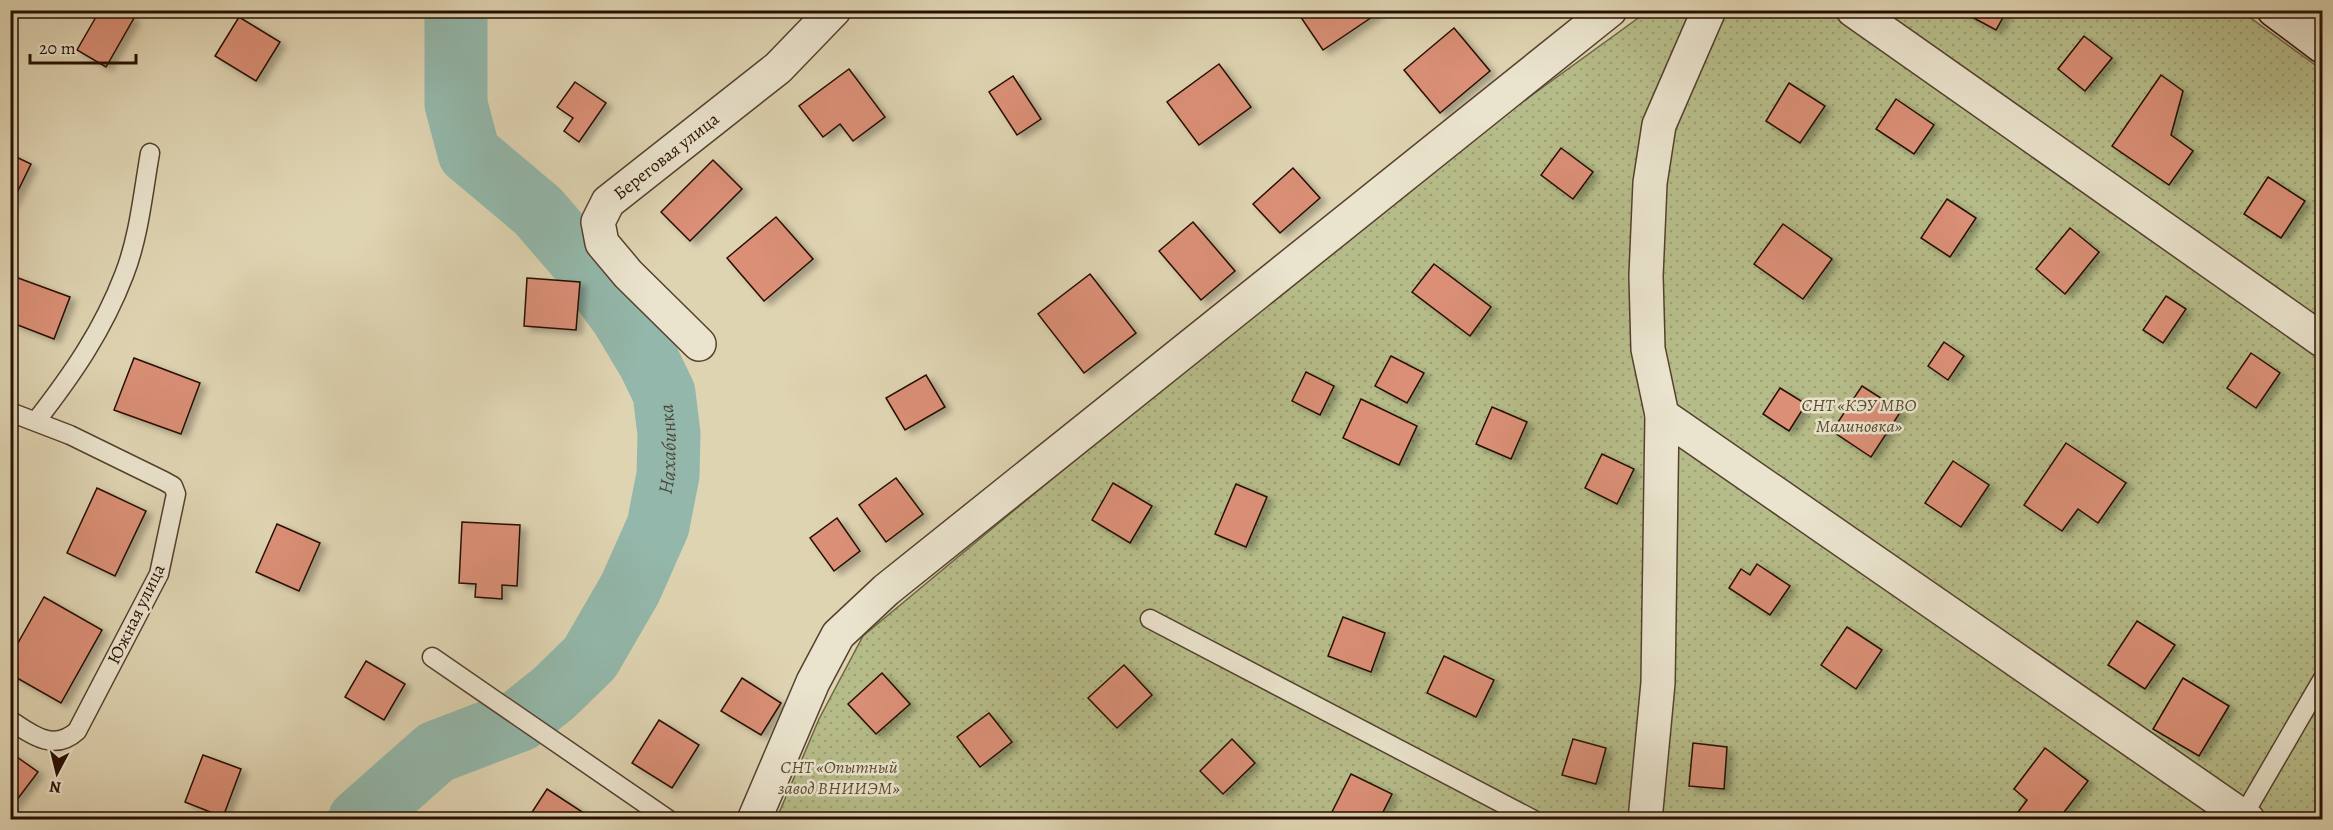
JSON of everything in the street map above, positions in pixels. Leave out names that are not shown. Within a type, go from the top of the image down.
[{"type":"street","name":"Береговая улица","points":[[699,344],[628,274],[602,243],[598,222],[608,202],[778,68],[834,10]]},
{"type":"street","points":[[754,819],[813,682],[838,635],[886,590],[1610,10]]},
{"type":"street","points":[[1645,819],[1658,683],[1662,414],[1648,349],[1646,276],[1650,183],[1659,125],[1708,10]]},
{"type":"street","points":[[1853,10],[2322,340]]},
{"type":"street","points":[[2274,10],[2317,33]]},
{"type":"street","points":[[1662,414],[2245,818]]},
{"type":"lane","points":[[36,421],[72,376],[100,331],[125,273],[137,225],[150,153]]},
{"type":"lane","name":"Южная улица","points":[[10,412],[36,421],[164,481],[173,486],[176,494],[159,574],[77,730],[68,738],[43,740],[10,720]]},
{"type":"lane","points":[[1150,619],[1534,819]]},
{"type":"lane","points":[[432,657],[669,819]]},
{"type":"lane","points":[[2245,818],[2322,680]]},
{"type":"green space","name":"СНТ «КЭУ МВО Малиновка»","points":[[1648,11],[2241,11],[2322,70],[2322,819],[776,820],[819,719],[863,636],[1326,251],[1463,145]]},
{"type":"building","points":[[100,10],[121,10],[134,18],[106,67],[77,50]]},
{"type":"building","points":[[1296,10],[1377,10],[1378,13],[1323,50]]},
{"type":"building","points":[[1959,10],[2007,10],[1996,30]]},
{"type":"building","points":[[239,17],[280,42],[256,81],[215,56]]},
{"type":"building","points":[[1454,28],[1490,71],[1440,113],[1404,70]]},
{"type":"building","points":[[2084,36],[2112,58],[2085,91],[2058,69]]},
{"type":"building","points":[[1219,64],[1251,107],[1199,145],[1167,102]]},
{"type":"building","points":[[849,69],[885,117],[853,141],[840,124],[823,137],[799,106]]},
{"type":"building","points":[[2161,75],[2183,91],[2171,135],[2193,151],[2169,185],[2112,146]]},
{"type":"building","points":[[1013,76],[1041,119],[1017,135],[989,92]]},
{"type":"building","points":[[575,82],[606,103],[579,142],[564,131],[573,118],[557,107]]},
{"type":"building","points":[[1789,83],[1825,106],[1800,143],[1766,121]]},
{"type":"building","points":[[1896,99],[1934,125],[1914,154],[1876,129]]},
{"type":"building","points":[[1561,148],[1593,172],[1573,199],[1541,175]]},
{"type":"building","points":[[10,154],[31,164],[10,207]]},
{"type":"building","points":[[713,160],[742,189],[690,241],[661,212]]},
{"type":"building","points":[[1293,168],[1320,198],[1280,233],[1253,204]]},
{"type":"building","points":[[2268,177],[2305,201],[2281,238],[2244,214]]},
{"type":"building","points":[[1947,199],[1976,218],[1950,257],[1921,238]]},
{"type":"building","points":[[776,217],[813,259],[764,301],[727,258]]},
{"type":"building","points":[[1193,222],[1235,271],[1201,300],[1159,251]]},
{"type":"building","points":[[1783,224],[1832,259],[1803,299],[1754,264]]},
{"type":"building","points":[[2070,228],[2099,252],[2065,294],[2036,269]]},
{"type":"building","points":[[1434,264],[1491,307],[1470,336],[1412,292]]},
{"type":"building","points":[[1090,274],[1136,333],[1084,373],[1038,314]]},
{"type":"building","points":[[10,275],[70,297],[54,339],[10,322]]},
{"type":"building","points":[[527,278],[580,282],[576,330],[524,326]]},
{"type":"building","points":[[2166,296],[2186,309],[2163,343],[2143,330]]},
{"type":"building","points":[[1944,342],[1964,356],[1948,380],[1928,366]]},
{"type":"building","points":[[2251,353],[2280,373],[2256,408],[2227,388]]},
{"type":"building","points":[[1391,356],[1424,373],[1407,403],[1375,386]]},
{"type":"building","points":[[134,358],[200,383],[181,434],[114,410]]},
{"type":"building","points":[[1306,372],[1334,386],[1320,415],[1292,401]]},
{"type":"building","points":[[926,375],[945,407],[905,430],[886,398]]},
{"type":"building","points":[[1862,386],[1901,411],[1871,457],[1832,431]]},
{"type":"building","points":[[1780,388],[1806,404],[1789,431],[1763,414]]},
{"type":"building","points":[[1361,399],[1417,426],[1399,465],[1343,438]]},
{"type":"building","points":[[1492,407],[1527,422],[1511,459],[1476,444]]},
{"type":"building","points":[[2066,443],[2126,483],[2098,523],[2078,509],[2062,531],[2024,505]]},
{"type":"building","points":[[1602,454],[1634,469],[1617,504],[1585,488]]},
{"type":"building","points":[[1953,461],[1989,485],[1961,527],[1925,503]]},
{"type":"building","points":[[896,478],[923,514],[886,542],[859,505]]},
{"type":"building","points":[[1113,483],[1152,506],[1130,543],[1092,520]]},
{"type":"building","points":[[1236,484],[1267,497],[1246,547],[1215,534]]},
{"type":"building","points":[[97,488],[146,511],[115,576],[67,553]]},
{"type":"building","points":[[837,518],[860,551],[834,571],[810,538]]},
{"type":"building","points":[[462,522],[520,525],[517,586],[502,585],[502,599],[475,597],[476,584],[459,583]]},
{"type":"building","points":[[277,524],[320,543],[299,591],[256,572]]},
{"type":"building","points":[[1757,564],[1790,586],[1770,615],[1729,588],[1741,569],[1750,575]]},
{"type":"building","points":[[44,597],[102,630],[61,703],[10,674],[10,657]]},
{"type":"building","points":[[1343,617],[1385,633],[1371,672],[1328,656]]},
{"type":"building","points":[[2137,621],[2175,645],[2145,689],[2108,665]]},
{"type":"building","points":[[1847,627],[1882,650],[1856,689],[1821,665]]},
{"type":"building","points":[[1444,656],[1494,680],[1476,717],[1427,693]]},
{"type":"building","points":[[366,661],[405,684],[384,720],[345,697]]},
{"type":"building","points":[[1124,665],[1152,695],[1117,728],[1088,698]]},
{"type":"building","points":[[882,673],[910,704],[876,734],[848,704]]},
{"type":"building","points":[[742,678],[781,703],[761,735],[721,711]]},
{"type":"building","points":[[2183,678],[2229,706],[2199,756],[2153,729]]},
{"type":"building","points":[[989,713],[1012,742],[980,767],[957,737]]},
{"type":"building","points":[[659,720],[699,745],[672,788],[632,763]]},
{"type":"building","points":[[1232,739],[1255,763],[1223,794],[1200,771]]},
{"type":"building","points":[[1573,739],[1606,748],[1596,784],[1562,775]]},
{"type":"building","points":[[1693,743],[1727,747],[1724,789],[1689,786]]},
{"type":"building","points":[[2045,748],[2088,781],[2058,820],[2020,820],[2015,816],[2027,800],[2014,789]]},
{"type":"building","points":[[10,752],[38,772],[10,809]]},
{"type":"building","points":[[203,755],[241,769],[223,817],[185,802]]},
{"type":"building","points":[[1351,774],[1392,794],[1379,820],[1328,820]]},
{"type":"building","points":[[547,789],[593,819],[527,820]]},
{"type":"waterway","name":"Нахабинка","points":[[359,820],[436,752],[520,720],[554,693],[590,658],[630,589],[658,526],[668,475],[669,434],[664,393],[649,362],[622,317],[582,262],[538,211],[469,153],[456,104],[456,10]]},
{"type":"park label","name":"СНТ «Опытный завод ВНИИЭМ»","points":[[839,777]]}]
